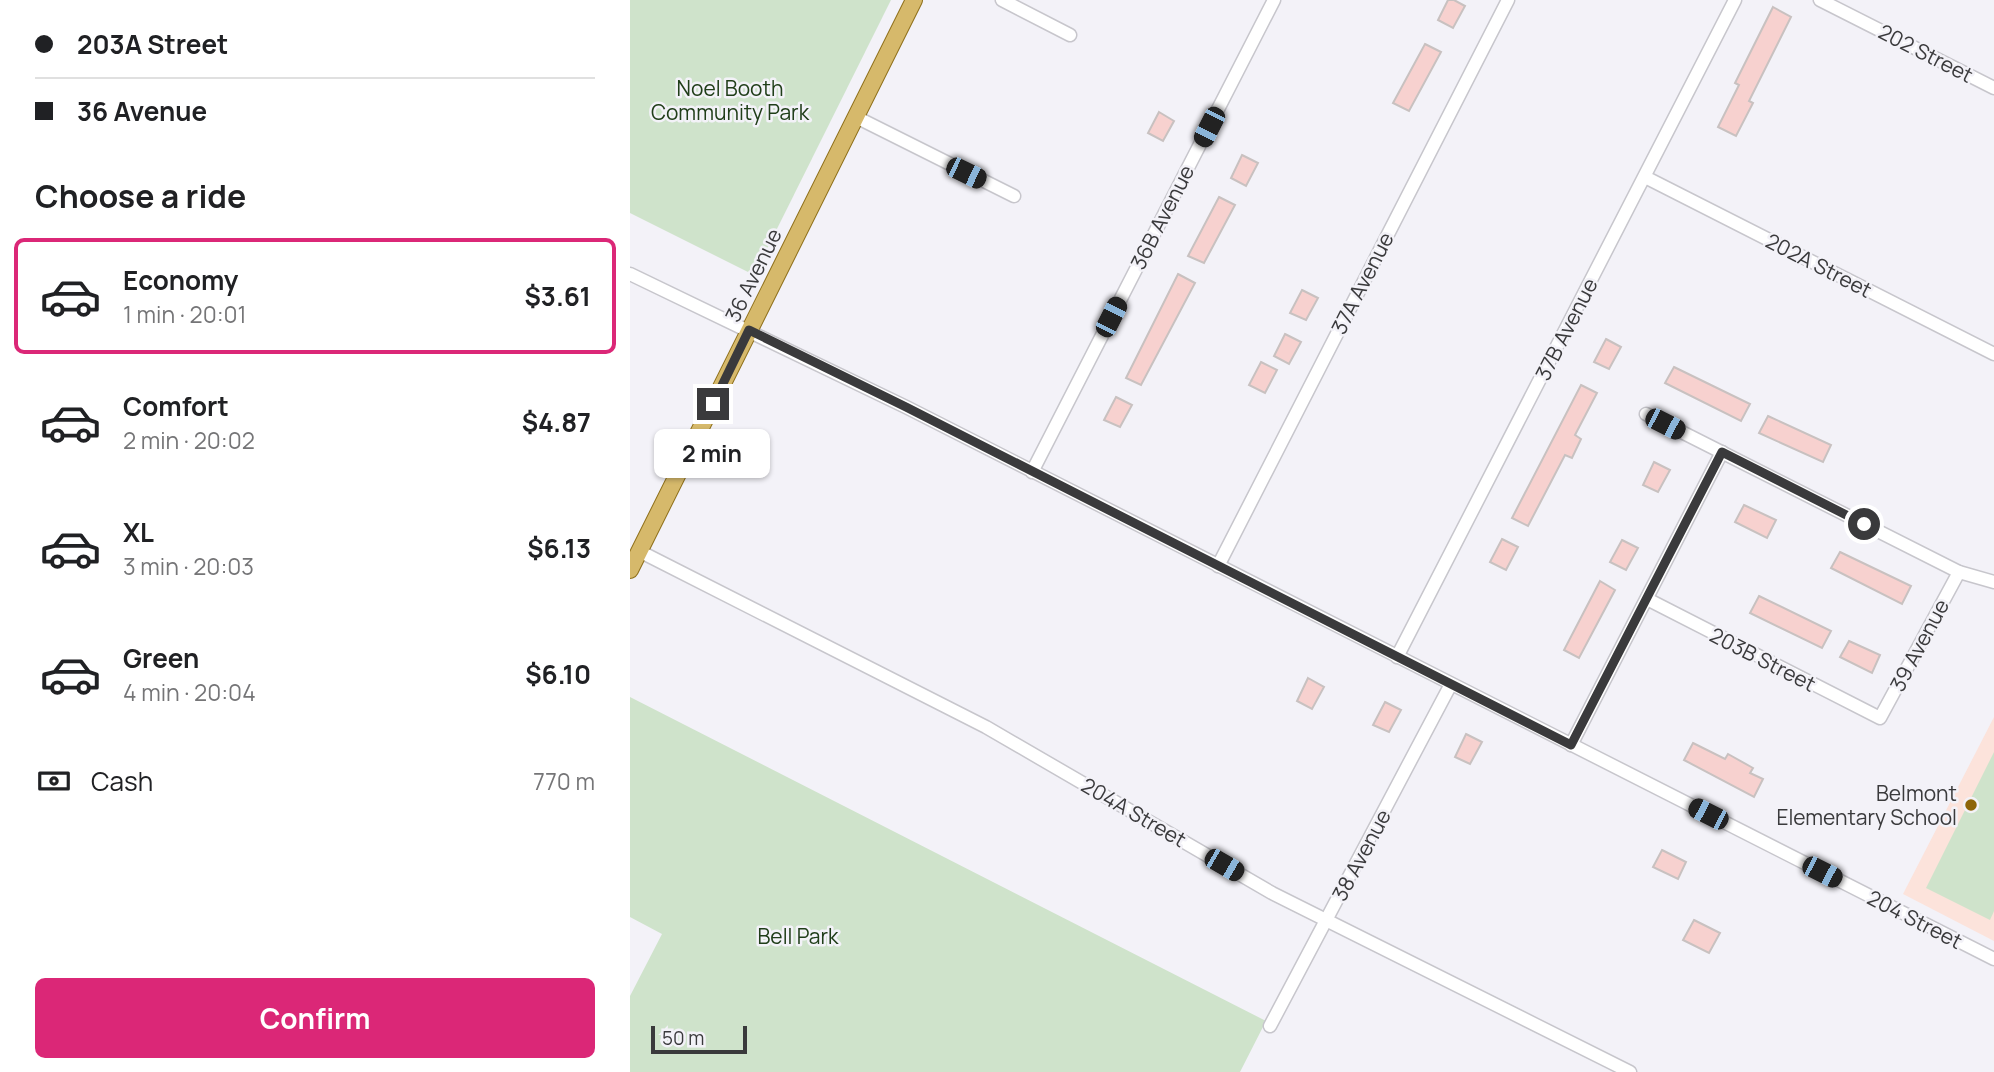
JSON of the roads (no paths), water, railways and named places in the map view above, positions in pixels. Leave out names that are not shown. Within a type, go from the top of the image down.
[{"type":"main road","name":"36 Avenue","points":[[630,570],[914,0]]},
{"type":"street","points":[[1002,0],[1070,35]]},
{"type":"street","name":"36B Avenue","points":[[1032,472],[1273,0]]},
{"type":"street","name":"37A Avenue","points":[[1218,566],[1508,0]]},
{"type":"street","name":"37B Avenue","points":[[1397,657],[1735,0]]},
{"type":"street","name":"202 Street","points":[[1819,0],[1994,88]]},
{"type":"street","points":[[856,117],[1014,196]]},
{"type":"street","name":"202A Street","points":[[1645,177],[1994,354]]},
{"type":"street","name":"204 Street","points":[[630,274],[749,330],[1032,472],[1994,959]]},
{"type":"street","points":[[1646,414],[1959,572],[1994,582]]},
{"type":"street","points":[[1571,745],[1722,452]]},
{"type":"street","name":"204A Street","points":[[639,551],[986,727],[1272,892],[1630,1072]]},
{"type":"street","name":"39 Avenue","points":[[1880,718],[1959,572]]},
{"type":"street","name":"203B Street","points":[[1647,600],[1880,718]]},
{"type":"street","name":"38 Avenue","points":[[1270,1026],[1451,684]]},
{"type":"place","name":"Belmont Elementary School","points":[[1971,805]]},
{"type":"park label","name":"Noel Booth Community Park","points":[[730,100]]},
{"type":"park label","name":"Bell Park","points":[[798,936]]}]
